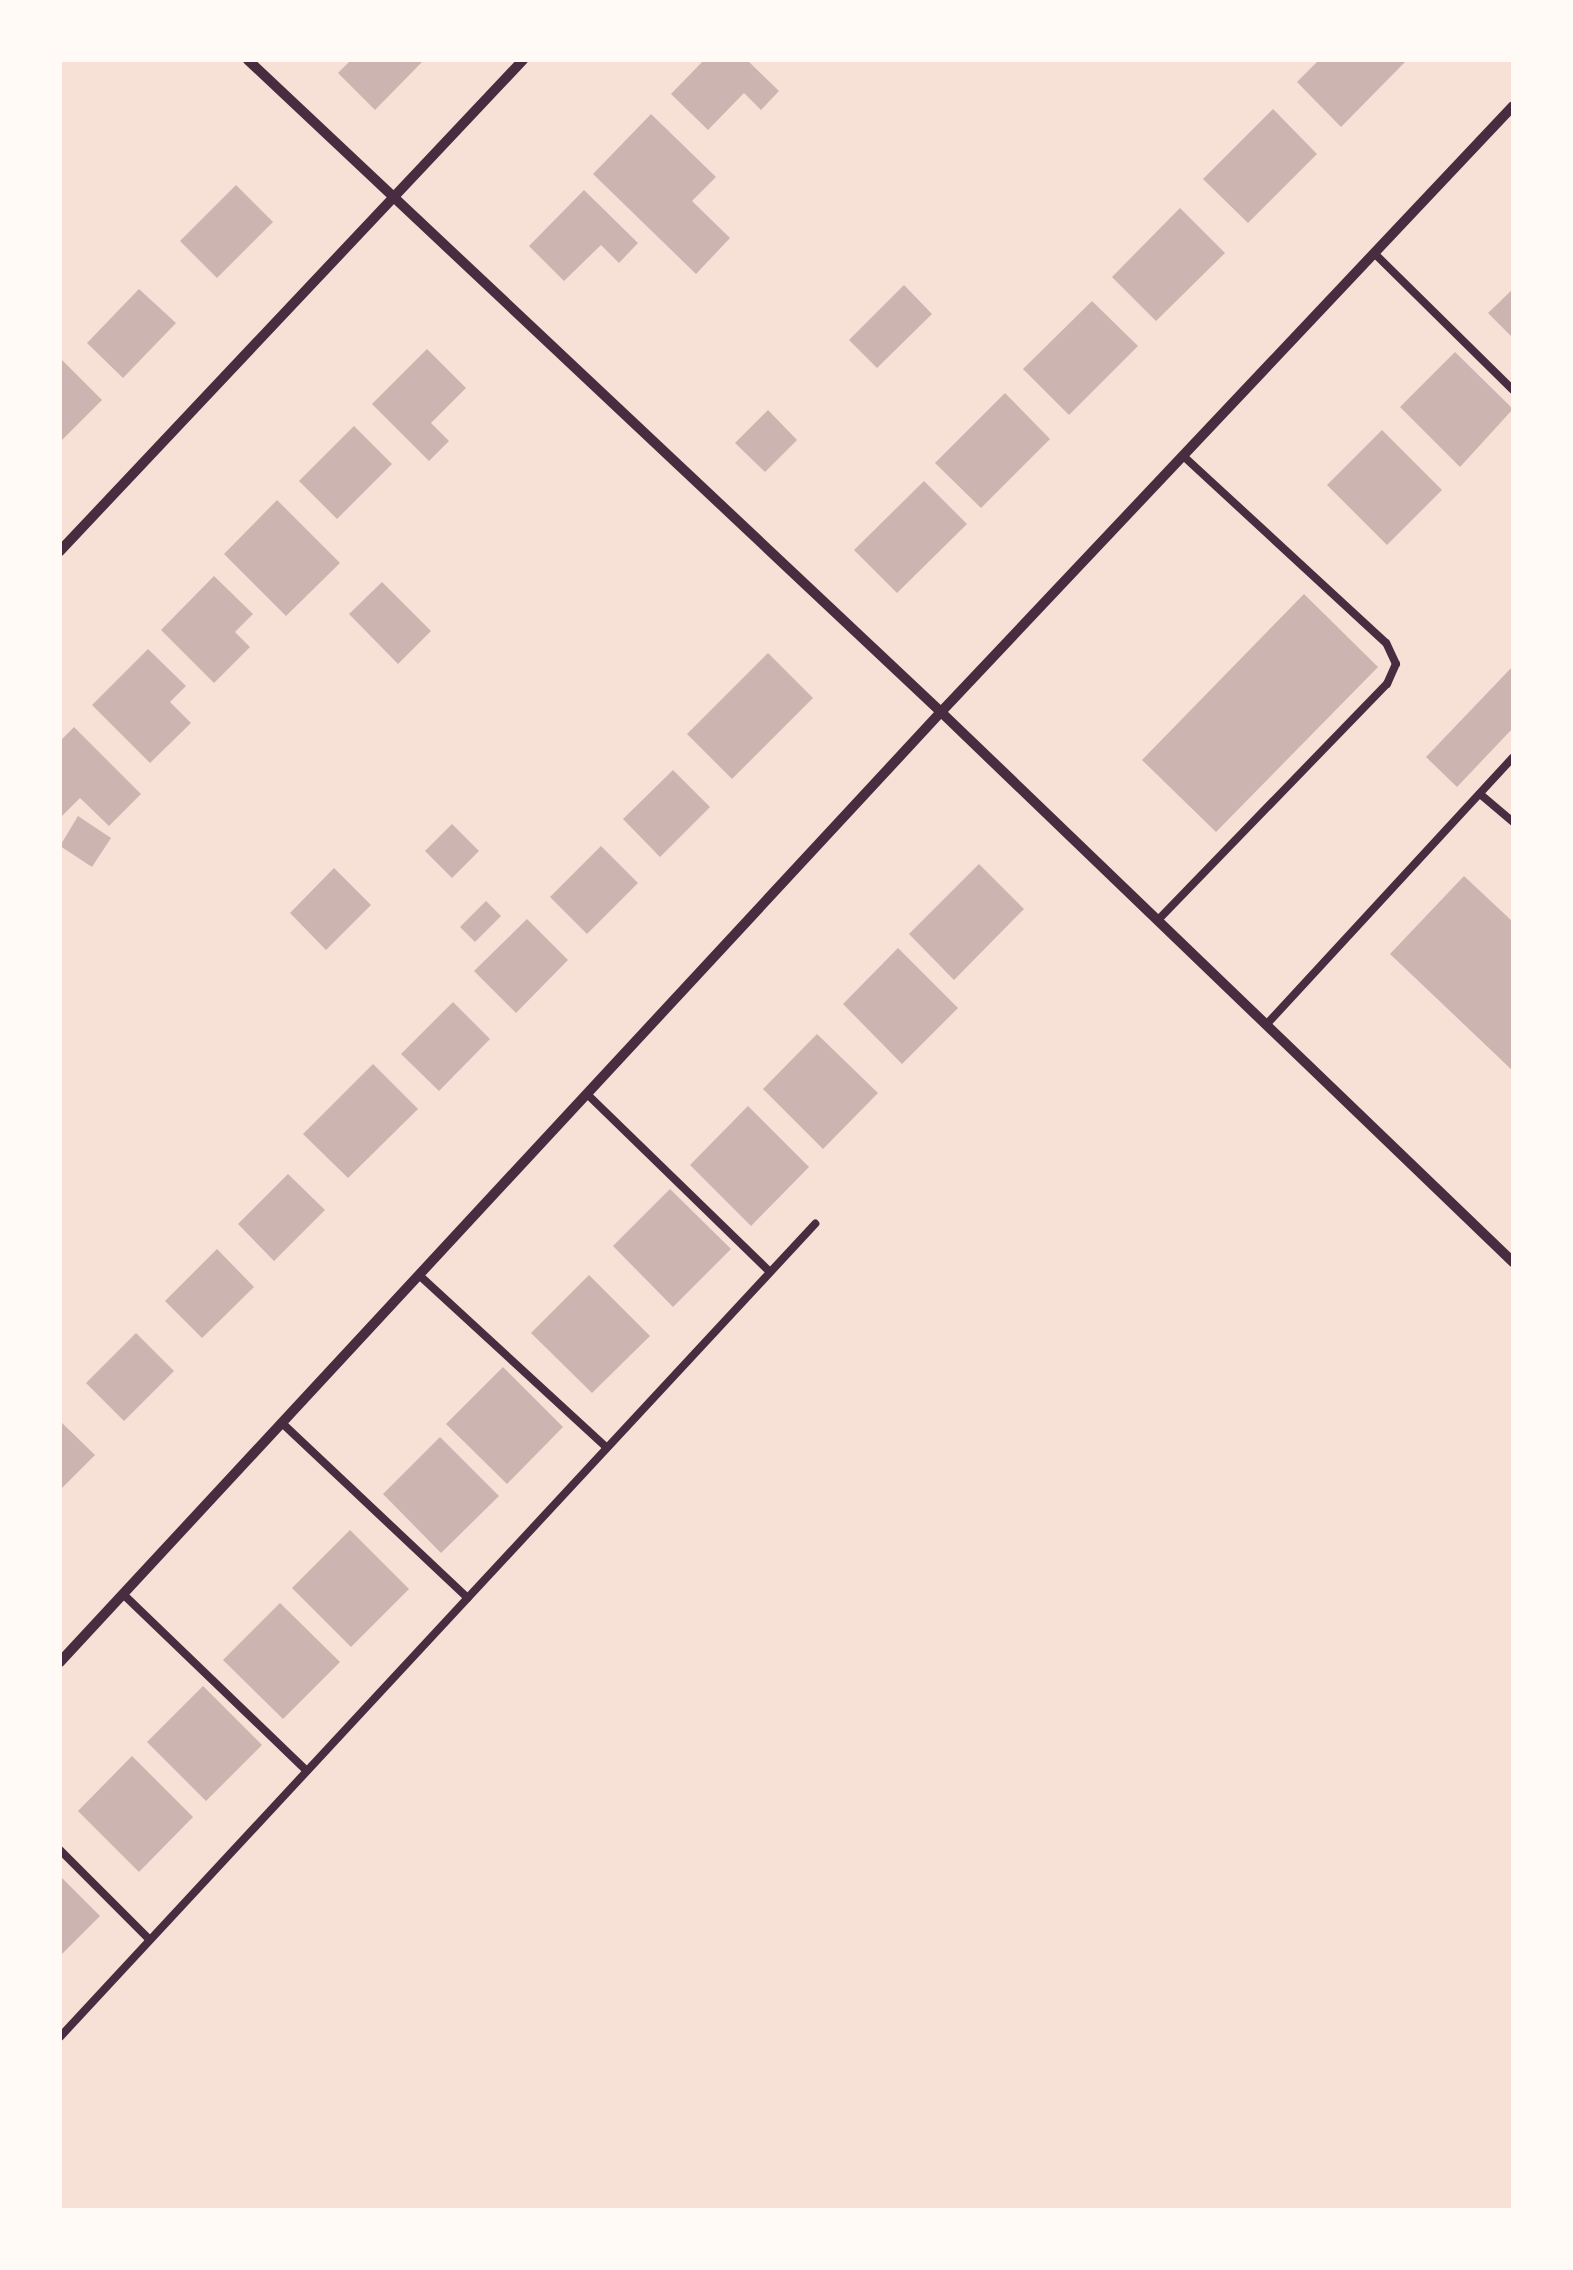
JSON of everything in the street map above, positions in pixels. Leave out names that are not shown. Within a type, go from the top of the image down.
[{"type":"street","points":[[248,60],[941,712],[1513,1262]]},
{"type":"street","points":[[60,552],[523,60]]},
{"type":"street","points":[[60,1662],[941,712],[1513,106]]},
{"type":"lane","points":[[1374,254],[1513,390]]},
{"type":"lane","points":[[1158,920],[1387,684],[1396,664],[1386,643],[1182,456]]},
{"type":"lane","points":[[1266,1025],[1513,758]]},
{"type":"lane","points":[[1480,794],[1513,822]]},
{"type":"lane","points":[[588,1094],[770,1272]]},
{"type":"lane","points":[[60,2037],[815,1224]]},
{"type":"lane","points":[[419,1274],[607,1448]]},
{"type":"lane","points":[[282,1423],[468,1598]]},
{"type":"lane","points":[[123,1594],[307,1771]]},
{"type":"lane","points":[[60,1850],[150,1940]]},
{"type":"building","points":[[351,60],[424,60],[375,110],[338,73]]},
{"type":"building","points":[[704,60],[747,60],[779,91],[761,110],[744,93],[708,130],[671,94]]},
{"type":"building","points":[[1319,60],[1407,60],[1341,127],[1297,82]]},
{"type":"building","points":[[1273,109],[1317,154],[1248,223],[1203,179]]},
{"type":"building","points":[[651,114],[716,177],[692,201],[730,238],[696,274],[593,174]]},
{"type":"building","points":[[236,185],[273,222],[217,278],[180,241]]},
{"type":"building","points":[[584,190],[638,243],[619,263],[601,245],[564,281],[529,246]]},
{"type":"building","points":[[1180,208],[1225,253],[1156,321],[1112,277]]},
{"type":"building","points":[[904,285],[932,314],[877,368],[849,340]]},
{"type":"building","points":[[139,289],[176,323],[123,378],[87,343]]},
{"type":"building","points":[[1513,289],[1513,338],[1488,313]]},
{"type":"building","points":[[1092,301],[1138,346],[1069,415],[1023,369]]},
{"type":"building","points":[[427,349],[466,388],[431,423],[449,441],[429,461],[372,404]]},
{"type":"building","points":[[1455,352],[1513,409],[1460,467],[1400,407]]},
{"type":"building","points":[[60,358],[102,400],[60,442]]},
{"type":"building","points":[[1005,393],[1050,439],[981,508],[935,463]]},
{"type":"building","points":[[768,410],[797,440],[765,472],[735,443]]},
{"type":"building","points":[[354,426],[392,464],[337,519],[299,481]]},
{"type":"building","points":[[1382,430],[1442,490],[1387,545],[1327,485]]},
{"type":"building","points":[[924,481],[967,524],[897,593],[854,550]]},
{"type":"building","points":[[277,500],[340,563],[286,616],[224,554]]},
{"type":"building","points":[[214,576],[253,614],[235,632],[250,647],[214,683],[161,630]]},
{"type":"building","points":[[382,582],[431,631],[398,664],[349,614]]},
{"type":"building","points":[[1304,594],[1378,667],[1216,832],[1142,760]]},
{"type":"building","points":[[148,649],[186,686],[170,702],[191,723],[150,763],[92,705]]},
{"type":"building","points":[[768,653],[813,698],[732,779],[687,734]]},
{"type":"building","points":[[1513,666],[1513,728],[1457,787],[1426,757]]},
{"type":"building","points":[[74,727],[141,794],[109,826],[80,798],[60,818],[60,741]]},
{"type":"building","points":[[673,770],[710,807],[660,857],[623,819]]},
{"type":"building","points":[[78,816],[111,838],[92,867],[60,846]]},
{"type":"building","points":[[452,824],[479,851],[452,878],[425,851]]},
{"type":"building","points":[[601,846],[638,883],[587,934],[550,897]]},
{"type":"building","points":[[979,864],[1024,909],[954,980],[909,934]]},
{"type":"building","points":[[334,868],[371,905],[326,950],[290,913]]},
{"type":"building","points":[[1464,876],[1513,922],[1513,1071],[1390,954]]},
{"type":"building","points":[[486,901],[501,916],[475,942],[460,927]]},
{"type":"building","points":[[527,919],[568,960],[516,1013],[474,971]]},
{"type":"building","points":[[898,948],[958,1008],[902,1064],[843,1004]]},
{"type":"building","points":[[453,1002],[490,1039],[439,1091],[401,1054]]},
{"type":"building","points":[[817,1034],[878,1093],[823,1149],[763,1089]]},
{"type":"building","points":[[373,1064],[418,1109],[348,1178],[303,1134]]},
{"type":"building","points":[[748,1106],[809,1167],[751,1226],[690,1165]]},
{"type":"building","points":[[288,1174],[325,1210],[274,1261],[238,1224]]},
{"type":"building","points":[[670,1189],[731,1249],[673,1307],[613,1246]]},
{"type":"building","points":[[217,1249],[254,1287],[202,1338],[165,1301]]},
{"type":"building","points":[[589,1275],[650,1336],[592,1393],[531,1333]]},
{"type":"building","points":[[136,1333],[174,1371],[124,1421],[86,1383]]},
{"type":"building","points":[[503,1367],[563,1427],[507,1484],[446,1424]]},
{"type":"building","points":[[60,1421],[95,1455],[60,1490]]},
{"type":"building","points":[[440,1437],[499,1496],[441,1553],[383,1494]]},
{"type":"building","points":[[350,1530],[409,1589],[351,1647],[292,1588]]},
{"type":"building","points":[[280,1603],[340,1662],[283,1719],[223,1660]]},
{"type":"building","points":[[203,1686],[262,1745],[206,1801],[147,1742]]},
{"type":"building","points":[[132,1756],[193,1817],[139,1872],[78,1811]]},
{"type":"building","points":[[60,1876],[100,1916],[60,1956]]}]
